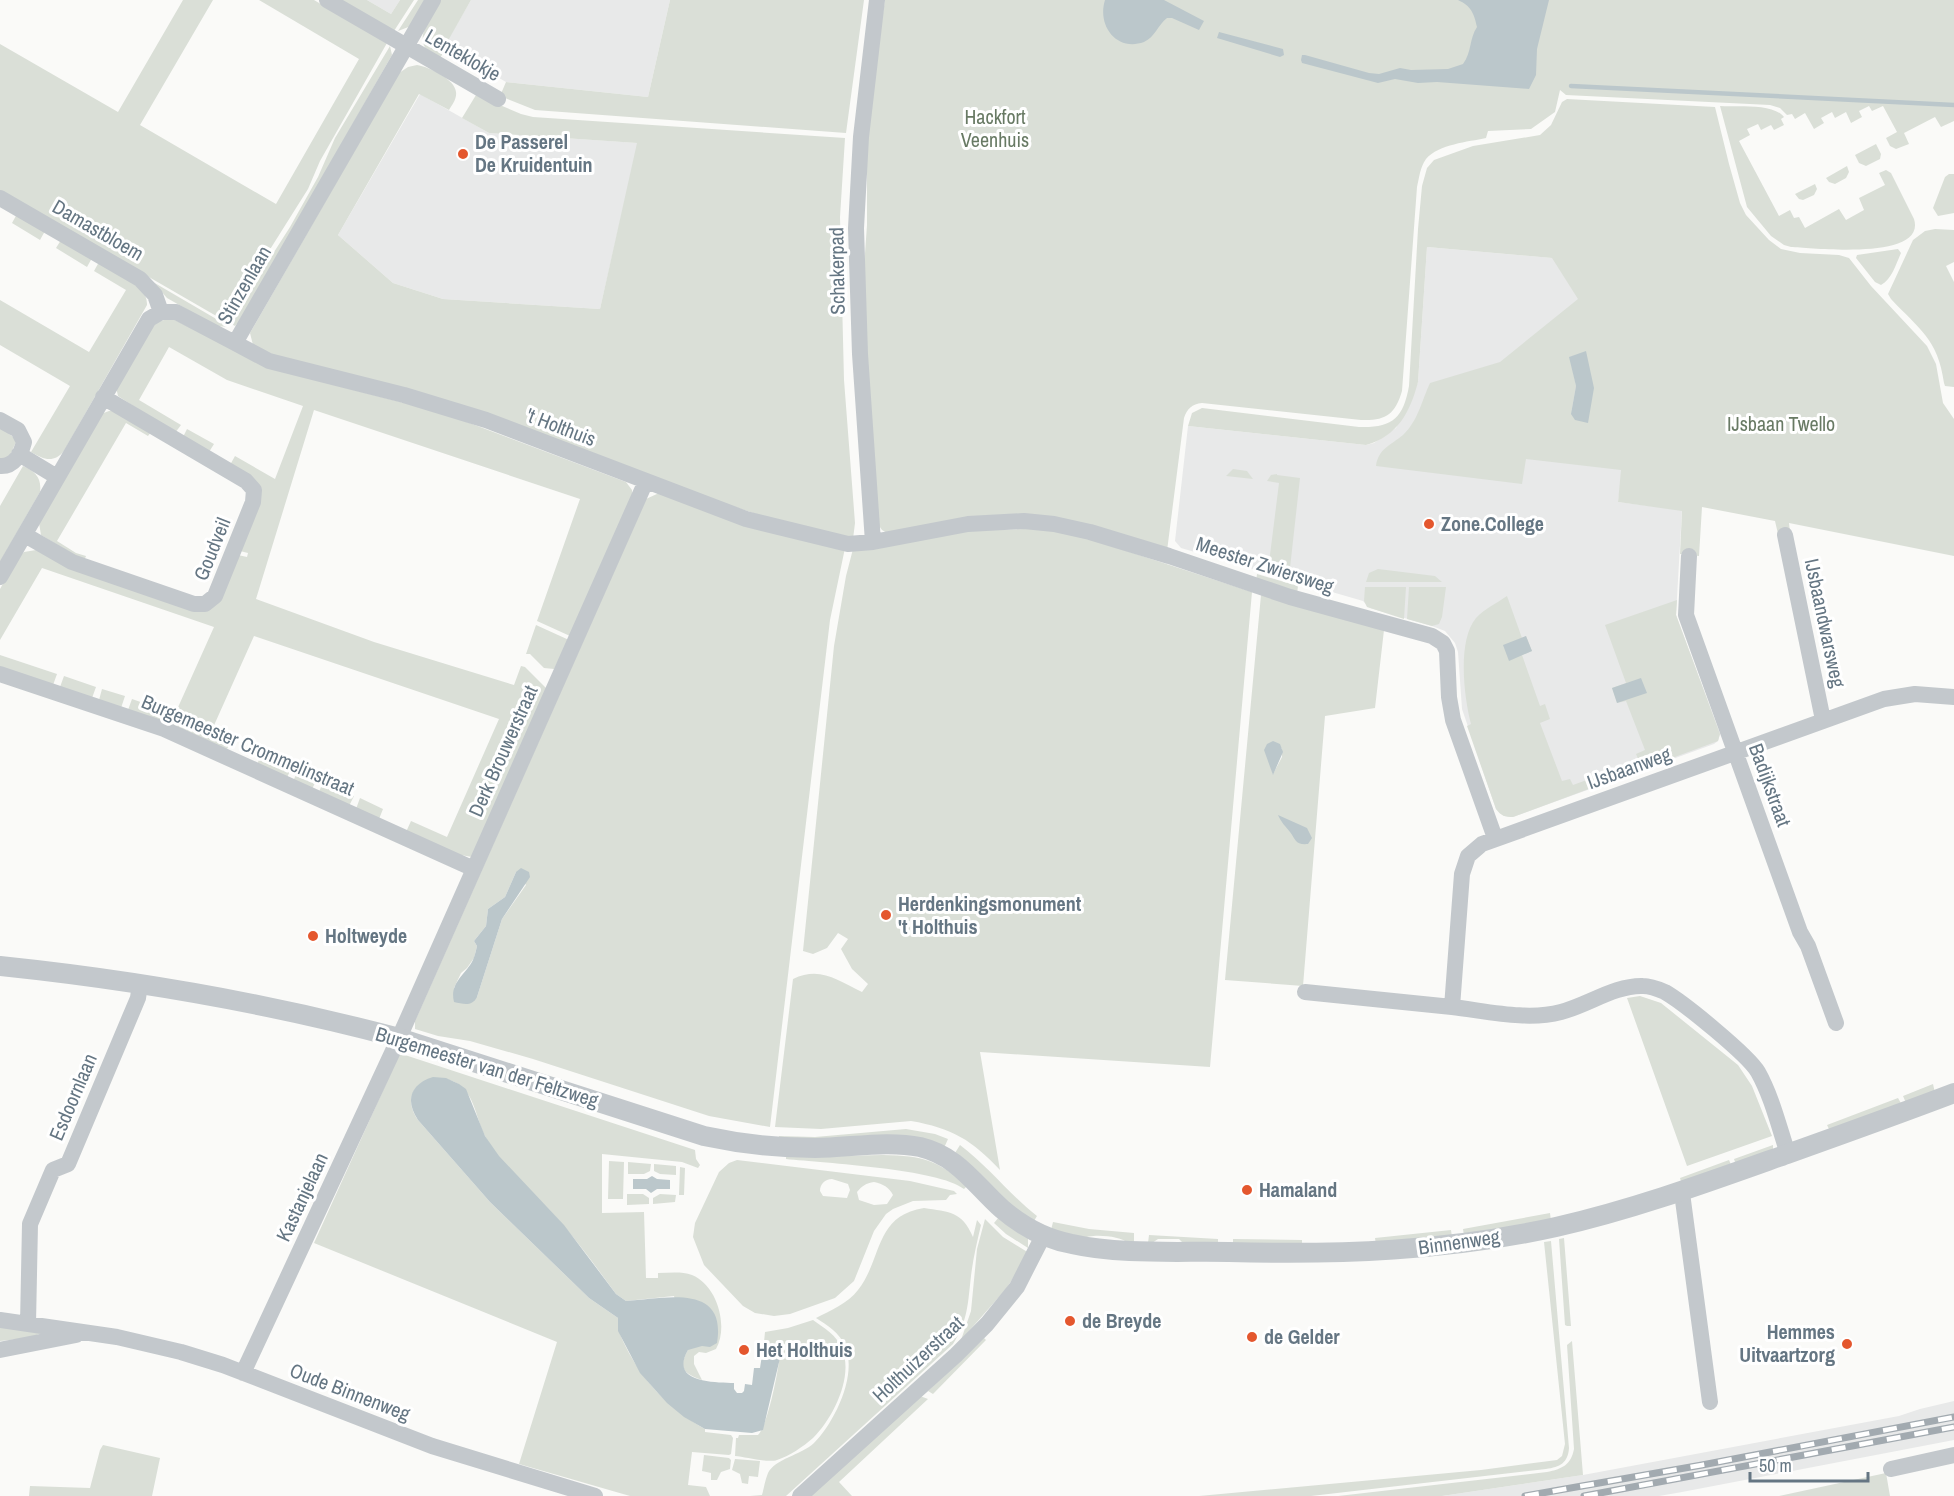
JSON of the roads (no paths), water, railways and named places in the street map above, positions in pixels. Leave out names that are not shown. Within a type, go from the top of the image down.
[{"type":"street","name":"Lenteklokje","points":[[327,0],[498,99]]},
{"type":"street","name":"Stinzenlaan","points":[[161,312],[181,313],[235,343],[433,0]]},
{"type":"street","name":"Schakerpad","points":[[873,542],[860,354],[856,228],[861,137],[877,0]]},
{"type":"street","name":"Damastbloem","points":[[0,198],[140,279],[155,295],[161,312]]},
{"type":"street","points":[[0,577],[146,322],[161,312]]},
{"type":"street","name":"'t Holthuis","points":[[235,343],[269,361],[456,410],[746,519],[848,544],[873,542]]},
{"type":"street","name":"Goudveil","points":[[25,535],[72,562],[194,604],[205,604],[215,596],[253,502],[253,488],[246,481],[103,398]]},
{"type":"street","points":[[0,420],[21,434],[24,442],[19,454],[10,465],[0,466]]},
{"type":"street","points":[[19,454],[57,477]]},
{"type":"street","name":"Derk Brouwerstraat","points":[[399,1038],[646,481]]},
{"type":"street","name":"Meester Zwiersweg","points":[[873,542],[968,524],[1024,521],[1054,524],[1090,532],[1290,597],[1438,639],[1447,651],[1449,697],[1453,720],[1495,838]]},
{"type":"street","name":"IJsbaandwarsweg","points":[[1785,535],[1823,720]]},
{"type":"street","name":"Badijkstraat","points":[[1689,556],[1686,615],[1800,932],[1808,946],[1836,1023]]},
{"type":"street","name":"Burgemeester Crommelinstraat","points":[[0,674],[164,729],[474,869]]},
{"type":"street","name":"IJsbaanweg","points":[[1452,1007],[1462,873],[1468,856],[1482,844],[1823,720],[1896,696],[1926,694],[1954,697]]},
{"type":"street","name":"Burgemeester van der Feltzweg","points":[[0,966],[140,984],[300,1014],[399,1038],[704,1136],[736,1143],[815,1148],[909,1146],[927,1149],[944,1156],[966,1171]]},
{"type":"street","name":"Esdoornlaan","points":[[28,1324],[30,1224],[53,1170],[68,1164],[138,998],[140,984]]},
{"type":"street","points":[[1305,992],[1527,1015],[1560,1012],[1632,986],[1645,986],[1663,991],[1753,1064],[1765,1088],[1788,1154]]},
{"type":"street","name":"Kastanjelaan","points":[[243,1373],[399,1038]]},
{"type":"street","name":"Binnenweg","points":[[966,1171],[1004,1210],[1043,1236],[1074,1245],[1106,1249],[1294,1254],[1437,1247],[1554,1228],[1618,1212],[1682,1192],[1954,1093]]},
{"type":"street","points":[[1682,1192],[1710,1401]]},
{"type":"street","name":"Holthuizerstraat","points":[[800,1496],[956,1355],[987,1324],[1017,1287],[1043,1236]]},
{"type":"street","name":"Oude Binnenweg","points":[[0,1320],[89,1332],[170,1349],[243,1373],[432,1446],[595,1496]]},
{"type":"street","name":"Oude Binnenweg","points":[[0,1350],[89,1332]]},
{"type":"street","points":[[1891,1469],[1954,1455]]},
{"type":"waterway","points":[[1571,86],[1954,105]]},
{"type":"railway","points":[[1525,1496],[1954,1417]]},
{"type":"railway","points":[[1584,1496],[1954,1427]]},
{"type":"place","name":"De Passerel De Kruidentuin","points":[[463,154]]},
{"type":"place","name":"Zone.College","points":[[1429,524]]},
{"type":"place","name":"Herdenkingsmonument 't Holthuis","points":[[886,915]]},
{"type":"place","name":"Holtweyde","points":[[313,936]]},
{"type":"place","name":"Hamaland","points":[[1247,1190]]},
{"type":"place","name":"de Breyde","points":[[1070,1321]]},
{"type":"place","name":"de Gelder","points":[[1252,1337]]},
{"type":"place","name":"Hemmes Uitvaartzorg","points":[[1847,1344]]},
{"type":"place","name":"Het Holthuis","points":[[744,1350]]},
{"type":"park label","name":"Hackfort Veenhuis","points":[[995,128]]},
{"type":"park label","name":"IJsbaan Twello","points":[[1781,424]]}]
